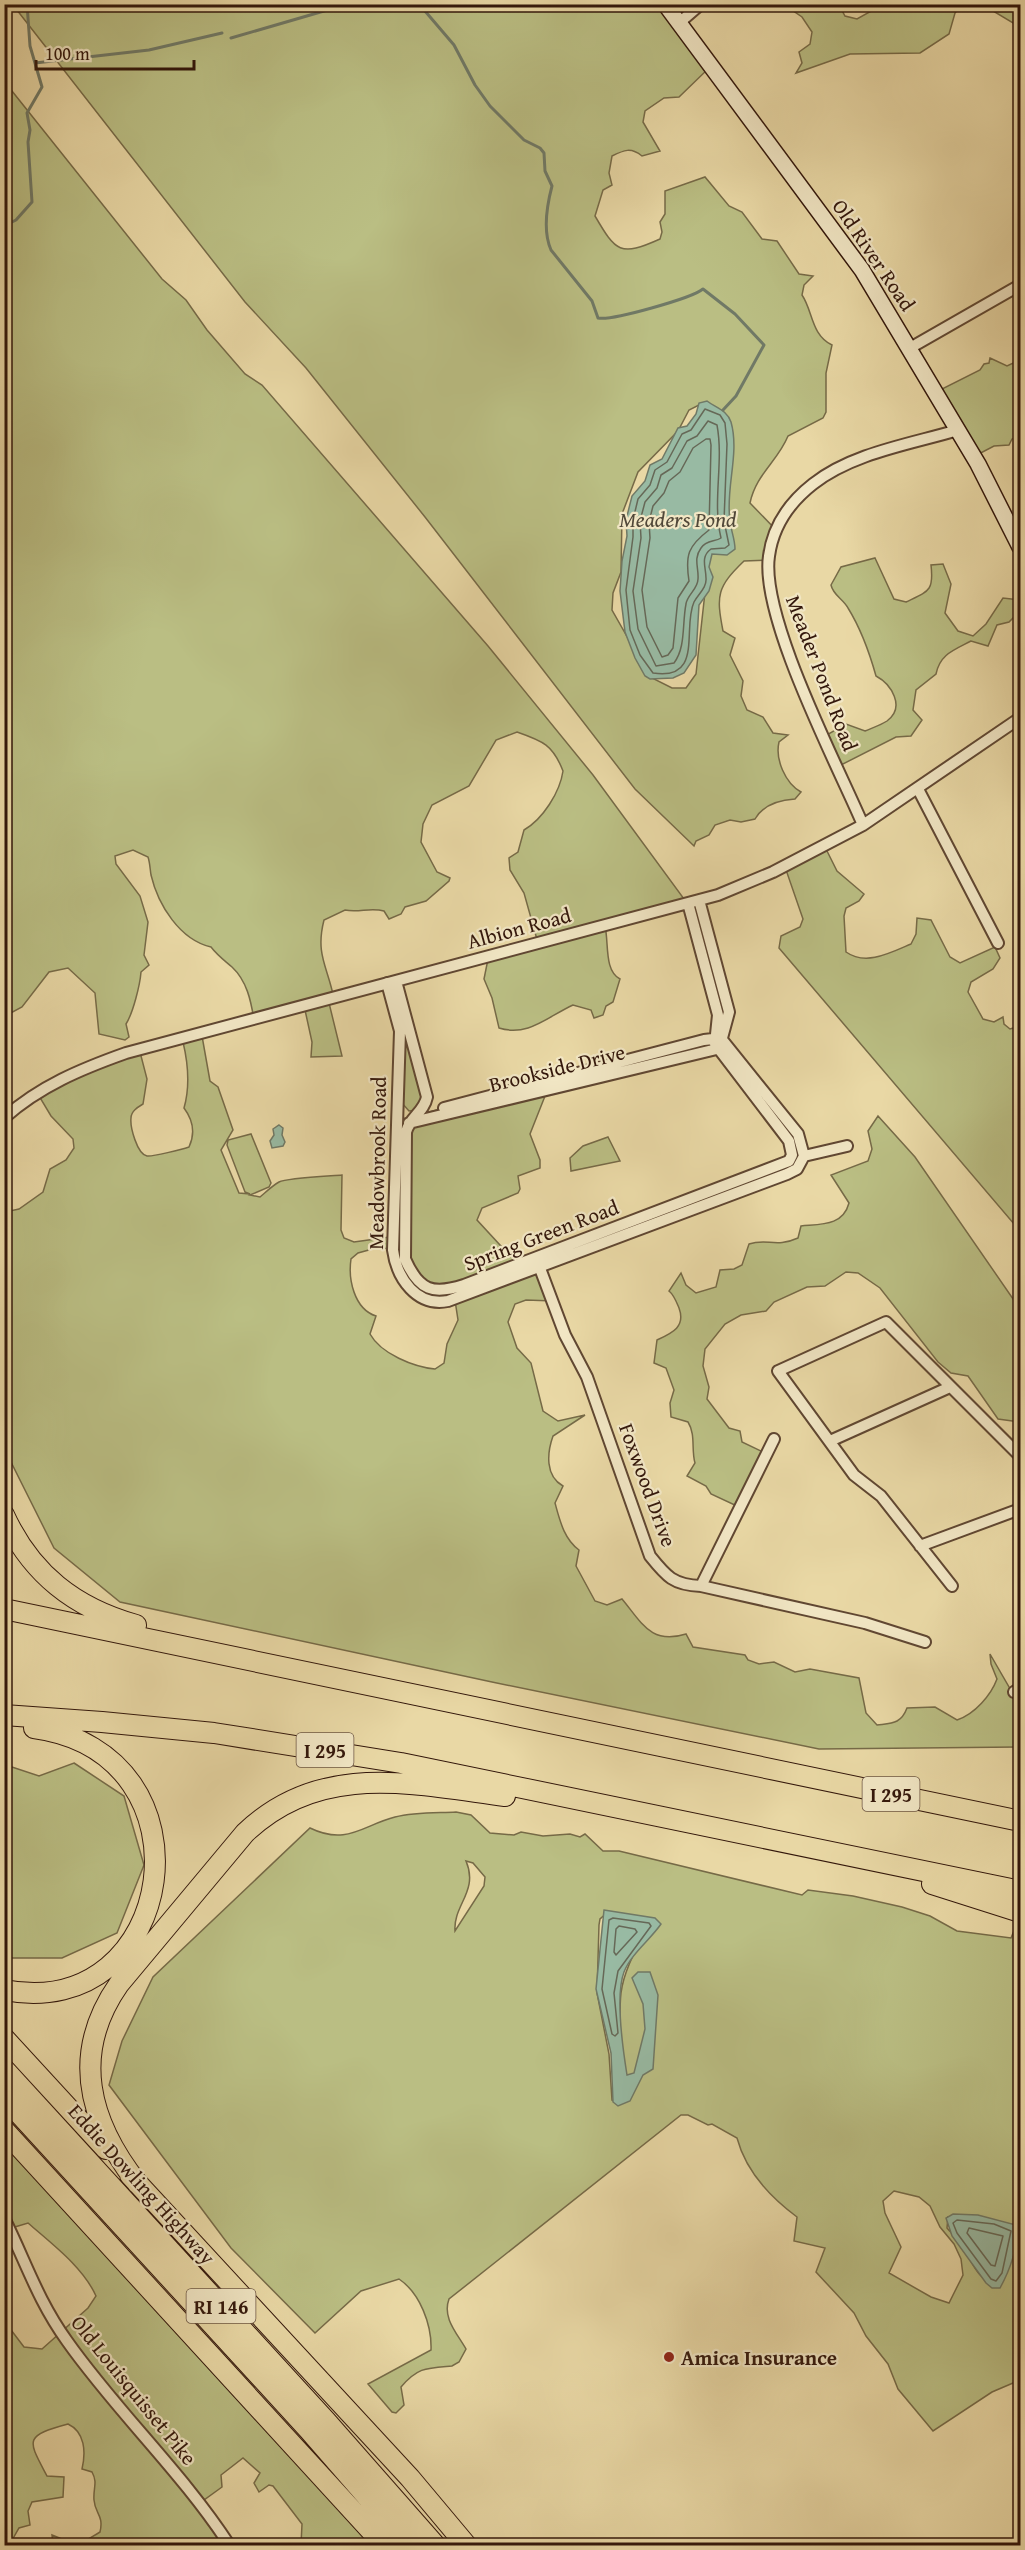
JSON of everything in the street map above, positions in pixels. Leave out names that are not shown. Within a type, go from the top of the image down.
[{"type":"highway","points":[[4,1515],[34,1564],[56,1587],[80,1603],[123,1621],[292,1669]]},
{"type":"highway","name":"I 295","points":[[4,1609],[1020,1821]]},
{"type":"highway","name":"I 295","points":[[4,1715],[139,1725],[298,1745],[410,1764],[1020,1891]]},
{"type":"highway","points":[[4,1724],[67,1735],[110,1760],[128,1779],[142,1801],[153,1832],[156,1865],[154,1891],[146,1916],[134,1937],[110,1964],[90,1978],[58,1990],[24,1993],[4,1990]]},
{"type":"highway","points":[[138,2184],[112,2148],[96,2110],[90,2073],[95,2032],[105,2007],[123,1979],[236,1842],[265,1815],[302,1794],[329,1786],[358,1782],[428,1786],[642,1812]]},
{"type":"highway","points":[[808,1847],[1020,1912]]},
{"type":"highway","points":[[4,2038],[410,2478],[467,2546]]},
{"type":"highway","name":"Eddie Dowling Highway","points":[[4,2069],[326,2421],[436,2546]]},
{"type":"highway","name":"Eddie Dowling Highway","points":[[4,2097],[315,2436],[410,2546]]},
{"type":"highway","points":[[4,2131],[385,2546]]},
{"type":"highway","points":[[356,2422],[457,2546]]},
{"type":"highway","points":[[298,2450],[378,2546]]},
{"type":"main road","name":"Old River Road","points":[[666,4],[842,240],[958,430],[1020,547]]},
{"type":"street","points":[[679,23],[701,4]]},
{"type":"street","points":[[910,348],[1020,285]]},
{"type":"street","name":"Meader Pond Road","points":[[863,825],[814,712],[772,603],[768,578],[772,542],[786,510],[814,483],[835,470],[858,460],[958,430]]},
{"type":"street","name":"Albion Road","points":[[4,1118],[22,1102],[49,1085],[110,1058],[693,902],[773,872],[863,825],[1020,718]]},
{"type":"street","points":[[918,789],[998,943]]},
{"type":"street","points":[[693,902],[729,1012],[720,1043]]},
{"type":"street","name":"Meadowbrook Road","points":[[391,982],[427,1098],[426,1106],[409,1123],[406,1132],[405,1259],[416,1278],[429,1290],[455,1294]]},
{"type":"street","name":"Meadowbrook Road","points":[[391,982],[400,1030],[394,1260],[410,1288],[423,1300],[440,1303],[455,1294],[538,1262]]},
{"type":"street","points":[[720,1043],[798,1134],[804,1156],[847,1146]]},
{"type":"street","points":[[636,1225],[783,1164],[792,1155],[789,1141],[720,1043]]},
{"type":"street","name":"Brookside Drive","points":[[397,1118],[720,1043]]},
{"type":"street","name":"Brookside Drive","points":[[397,1118],[409,1123],[720,1043]]},
{"type":"street","name":"Spring Green Road","points":[[538,1262],[636,1225],[787,1174],[797,1169],[804,1156]]},
{"type":"street","name":"Foxwood Drive","points":[[538,1262],[566,1335],[587,1377],[650,1556],[665,1574],[682,1586],[700,1586],[865,1623],[926,1642]]},
{"type":"street","points":[[951,1586],[881,1496],[854,1475],[778,1371],[886,1322],[1020,1456]]},
{"type":"street","points":[[830,1441],[951,1387]]},
{"type":"street","points":[[700,1586],[774,1439]]},
{"type":"street","points":[[920,1546],[1020,1509]]},
{"type":"street","name":"Old Louisquisset Pike","points":[[4,2218],[29,2277],[56,2325],[109,2396],[192,2493],[230,2546]]},
{"type":"green space","points":[[13,5],[663,5],[709,68],[679,97],[664,98],[645,111],[643,122],[660,151],[642,156],[627,150],[612,156],[609,173],[612,185],[603,190],[595,216],[608,237],[620,248],[647,245],[660,239],[662,232],[660,222],[665,214],[665,191],[705,177],[729,206],[742,212],[762,239],[777,241],[799,274],[813,276],[804,285],[802,295],[816,329],[825,341],[832,345],[826,373],[826,412],[823,418],[788,436],[757,484],[750,503],[778,532],[771,560],[744,561],[728,578],[719,600],[723,631],[735,638],[730,655],[743,681],[741,696],[747,710],[763,717],[773,733],[788,735],[779,742],[778,756],[786,777],[801,792],[795,799],[772,804],[762,810],[755,819],[741,822],[730,820],[715,825],[709,835],[696,841],[694,846],[635,789],[425,517],[306,368],[245,302]],"holes":[[[701,404],[708,565],[696,674],[686,688],[672,688],[650,677],[612,610],[613,593],[621,572],[622,514],[638,472],[678,431],[689,410]]]},
{"type":"green space","points":[[792,5],[839,5],[845,16],[857,19],[882,5],[962,5],[955,13],[949,34],[920,53],[850,54],[796,73],[802,63],[799,52],[810,44],[812,32],[802,17],[792,10]]},
{"type":"green space","points":[[983,5],[1020,5],[1020,20],[1013,23]]},
{"type":"green space","points":[[4,81],[162,279],[186,300],[207,330],[245,374],[262,385],[488,646],[593,775],[687,903],[605,926],[609,963],[611,970],[620,979],[613,1002],[606,1006],[603,1015],[594,1018],[591,1010],[573,1005],[528,1028],[509,1030],[499,1028],[492,998],[484,979],[488,959],[538,943],[524,893],[510,870],[509,858],[518,852],[524,830],[538,819],[550,804],[563,771],[555,755],[546,745],[517,732],[496,740],[469,786],[432,805],[423,824],[421,842],[437,872],[450,878],[449,881],[426,901],[405,907],[401,914],[389,919],[384,911],[345,910],[324,920],[321,943],[323,961],[334,999],[329,1003],[342,1056],[311,1057],[312,1042],[305,1010],[254,1020],[248,992],[237,973],[211,947],[190,937],[172,920],[154,886],[148,857],[133,850],[115,856],[116,864],[140,896],[148,922],[144,955],[149,965],[141,972],[136,999],[126,1024],[129,1037],[125,1040],[99,1034],[95,993],[68,968],[49,972],[22,1007],[7,1015],[4,1011]]},
{"type":"green space","points":[[990,358],[1007,366],[1020,360],[1020,436],[1012,439],[1009,445],[994,446],[973,457],[934,393],[980,370],[984,364],[989,363]]},
{"type":"green space","points":[[875,558],[894,599],[906,602],[928,589],[932,580],[931,565],[943,564],[951,584],[945,613],[958,631],[973,636],[986,624],[1003,598],[1020,600],[1020,611],[1009,622],[997,625],[988,646],[971,641],[944,657],[936,674],[916,690],[913,710],[922,720],[911,736],[896,737],[837,767],[823,737],[846,724],[865,731],[887,721],[895,709],[894,696],[887,684],[876,676],[857,624],[831,585],[841,567]]},
{"type":"green space","points":[[825,847],[837,871],[864,894],[859,901],[846,908],[844,916],[846,952],[862,958],[870,958],[911,944],[916,934],[917,918],[931,920],[950,957],[960,963],[995,947],[1000,958],[993,969],[971,982],[968,992],[983,1019],[994,1022],[1003,1017],[1004,1024],[1010,1029],[1020,1026],[1020,1231],[779,948],[781,936],[800,927],[803,919],[785,867]]},
{"type":"green space","points":[[404,1010],[427,1097],[418,1110],[409,1111],[401,1102]]},
{"type":"green space","points":[[202,1036],[210,1081],[218,1087],[233,1130],[221,1150],[239,1193],[250,1194],[245,1192],[227,1145],[228,1140],[251,1134],[271,1183],[269,1187],[250,1195],[260,1197],[279,1182],[342,1175],[341,1230],[344,1238],[354,1242],[397,1236],[398,1120],[602,1067],[547,1091],[530,1134],[540,1160],[540,1168],[518,1176],[520,1189],[518,1193],[482,1208],[477,1220],[511,1257],[521,1262],[539,1259],[553,1301],[526,1300],[515,1304],[508,1322],[517,1348],[531,1363],[543,1411],[558,1421],[585,1415],[553,1436],[549,1464],[553,1476],[563,1486],[555,1503],[561,1523],[570,1541],[579,1550],[576,1566],[595,1601],[607,1605],[622,1599],[648,1630],[664,1637],[686,1634],[693,1647],[745,1655],[748,1660],[759,1664],[774,1662],[795,1672],[810,1669],[859,1678],[866,1713],[877,1725],[899,1720],[907,1708],[935,1707],[957,1720],[964,1717],[976,1709],[991,1691],[997,1679],[990,1654],[1020,1706],[1020,1747],[819,1749],[492,1682],[120,1602],[54,1548],[5,1450],[5,1212],[19,1209],[43,1192],[50,1169],[66,1160],[74,1148],[73,1139],[51,1116],[39,1096],[58,1083],[140,1052],[147,1079],[143,1104],[131,1116],[137,1145],[147,1156],[189,1147],[193,1131],[190,1117],[184,1108],[188,1075],[183,1042]],"holes":[[[376,1248],[397,1249],[404,1272],[423,1296],[441,1298],[454,1294],[458,1320],[447,1344],[444,1363],[435,1369],[418,1366],[382,1348],[370,1334],[376,1316],[362,1307],[354,1292],[351,1259],[358,1253]]]},
{"type":"green space","points":[[878,1116],[915,1157],[1020,1309],[1020,1422],[998,1419],[968,1376],[951,1373],[938,1362],[880,1288],[858,1273],[846,1272],[825,1286],[807,1287],[774,1302],[766,1311],[741,1315],[725,1324],[705,1349],[703,1366],[709,1387],[707,1399],[729,1428],[740,1431],[742,1442],[765,1453],[739,1507],[711,1494],[706,1486],[687,1476],[695,1463],[692,1432],[688,1422],[671,1417],[670,1403],[674,1390],[666,1368],[654,1363],[657,1340],[672,1332],[681,1320],[679,1308],[669,1291],[681,1273],[686,1285],[696,1293],[716,1287],[720,1270],[734,1269],[742,1265],[749,1244],[790,1241],[798,1238],[801,1226],[823,1224],[842,1216],[849,1203],[831,1175],[868,1161],[872,1149],[868,1131]]},
{"type":"green space","points":[[608,1137],[620,1161],[571,1171],[570,1158],[583,1146]]},
{"type":"green space","points":[[74,1763],[124,1796],[144,1865],[117,1933],[62,1958],[5,1958],[4,1768],[12,1767],[39,1776]]},
{"type":"green space","points":[[456,1812],[471,1815],[490,1833],[514,1835],[521,1832],[543,1836],[570,1834],[580,1837],[585,1834],[603,1851],[619,1851],[802,1895],[808,1890],[853,1896],[902,1907],[930,1916],[957,1931],[1011,1938],[1020,1916],[1020,2380],[992,2392],[933,2431],[898,2389],[888,2364],[866,2336],[854,2313],[816,2272],[825,2248],[794,2241],[797,2217],[760,2183],[746,2162],[737,2138],[712,2124],[708,2125],[688,2115],[681,2115],[449,2299],[447,2313],[449,2319],[466,2349],[459,2362],[452,2366],[429,2368],[413,2376],[401,2387],[404,2405],[396,2413],[392,2412],[368,2384],[431,2350],[427,2320],[413,2292],[399,2279],[361,2291],[315,2333],[231,2248],[109,2085],[122,2041],[153,1977],[310,1828],[323,1833],[345,1835],[395,1817],[418,1813]],"holes":[[[466,1861],[473,1863],[485,1877],[484,1886],[455,1931],[455,1922],[468,1889],[469,1872]],[[608,1912],[649,1924],[628,1966],[621,1993],[621,2074],[618,2101],[612,2100],[609,2054],[597,1993],[600,1919]],[[894,2191],[919,2197],[930,2206],[940,2227],[954,2244],[961,2259],[963,2275],[949,2303],[931,2297],[889,2273],[901,2247],[885,2213],[883,2201]],[[948,2217],[1017,2232],[1015,2251],[999,2283],[991,2282],[980,2275],[961,2244],[947,2228]]]},
{"type":"green space","points":[[4,2137],[376,2545],[301,2545],[302,2524],[273,2486],[269,2485],[259,2492],[254,2483],[260,2473],[243,2458],[221,2475],[222,2487],[200,2503],[228,2545],[53,2545],[52,2535],[76,2544],[100,2532],[101,2526],[94,2500],[94,2476],[92,2472],[82,2469],[83,2443],[78,2432],[68,2424],[43,2432],[37,2436],[33,2447],[47,2476],[64,2477],[63,2497],[32,2502],[28,2511],[30,2525],[19,2528],[11,2542],[5,2539],[5,2322],[24,2347],[42,2349],[88,2308],[96,2296],[75,2266],[28,2223],[8,2229],[4,2221]]},
{"type":"water","name":"Meaders Pond","points":[[707,401],[727,415],[731,422],[734,446],[729,509],[735,549],[727,555],[712,554],[709,567],[713,577],[709,591],[699,605],[696,655],[684,673],[673,678],[650,679],[645,676],[635,658],[625,632],[620,591],[622,561],[627,536],[626,520],[632,496],[645,481],[650,465],[662,459],[678,428],[687,426],[696,414],[699,403]]},
{"type":"water","points":[[279,1125],[283,1128],[282,1135],[285,1142],[283,1146],[272,1148],[270,1141],[274,1135],[273,1129]]},
{"type":"water","points":[[604,1910],[655,1918],[661,1924],[627,1965],[621,1982],[621,2023],[627,2075],[634,2073],[645,2029],[643,2004],[632,1978],[638,1972],[650,1972],[658,1995],[653,2069],[643,2075],[630,2101],[618,2106],[613,2102],[611,2053],[596,1989]]},
{"type":"water","points":[[953,2214],[978,2215],[1016,2225],[1015,2249],[1000,2288],[992,2288],[986,2283],[952,2236],[946,2218]]},
{"type":"waterway","points":[[4,226],[16,220],[32,202],[28,142],[30,130],[27,113],[42,87],[30,46],[27,4]]},
{"type":"waterway","points":[[231,38],[348,4]]},
{"type":"waterway","points":[[419,4],[454,45],[475,85],[490,106],[524,140],[540,148],[544,153],[545,171],[552,186],[547,218],[547,235],[551,250],[592,301],[598,318],[619,316],[652,308],[684,298],[703,289],[735,314],[764,345],[736,396],[723,410]]},
{"type":"waterway","points":[[35,63],[149,50],[222,33]]},
{"type":"place","name":"Amica Insurance","points":[[669,2357]]}]
